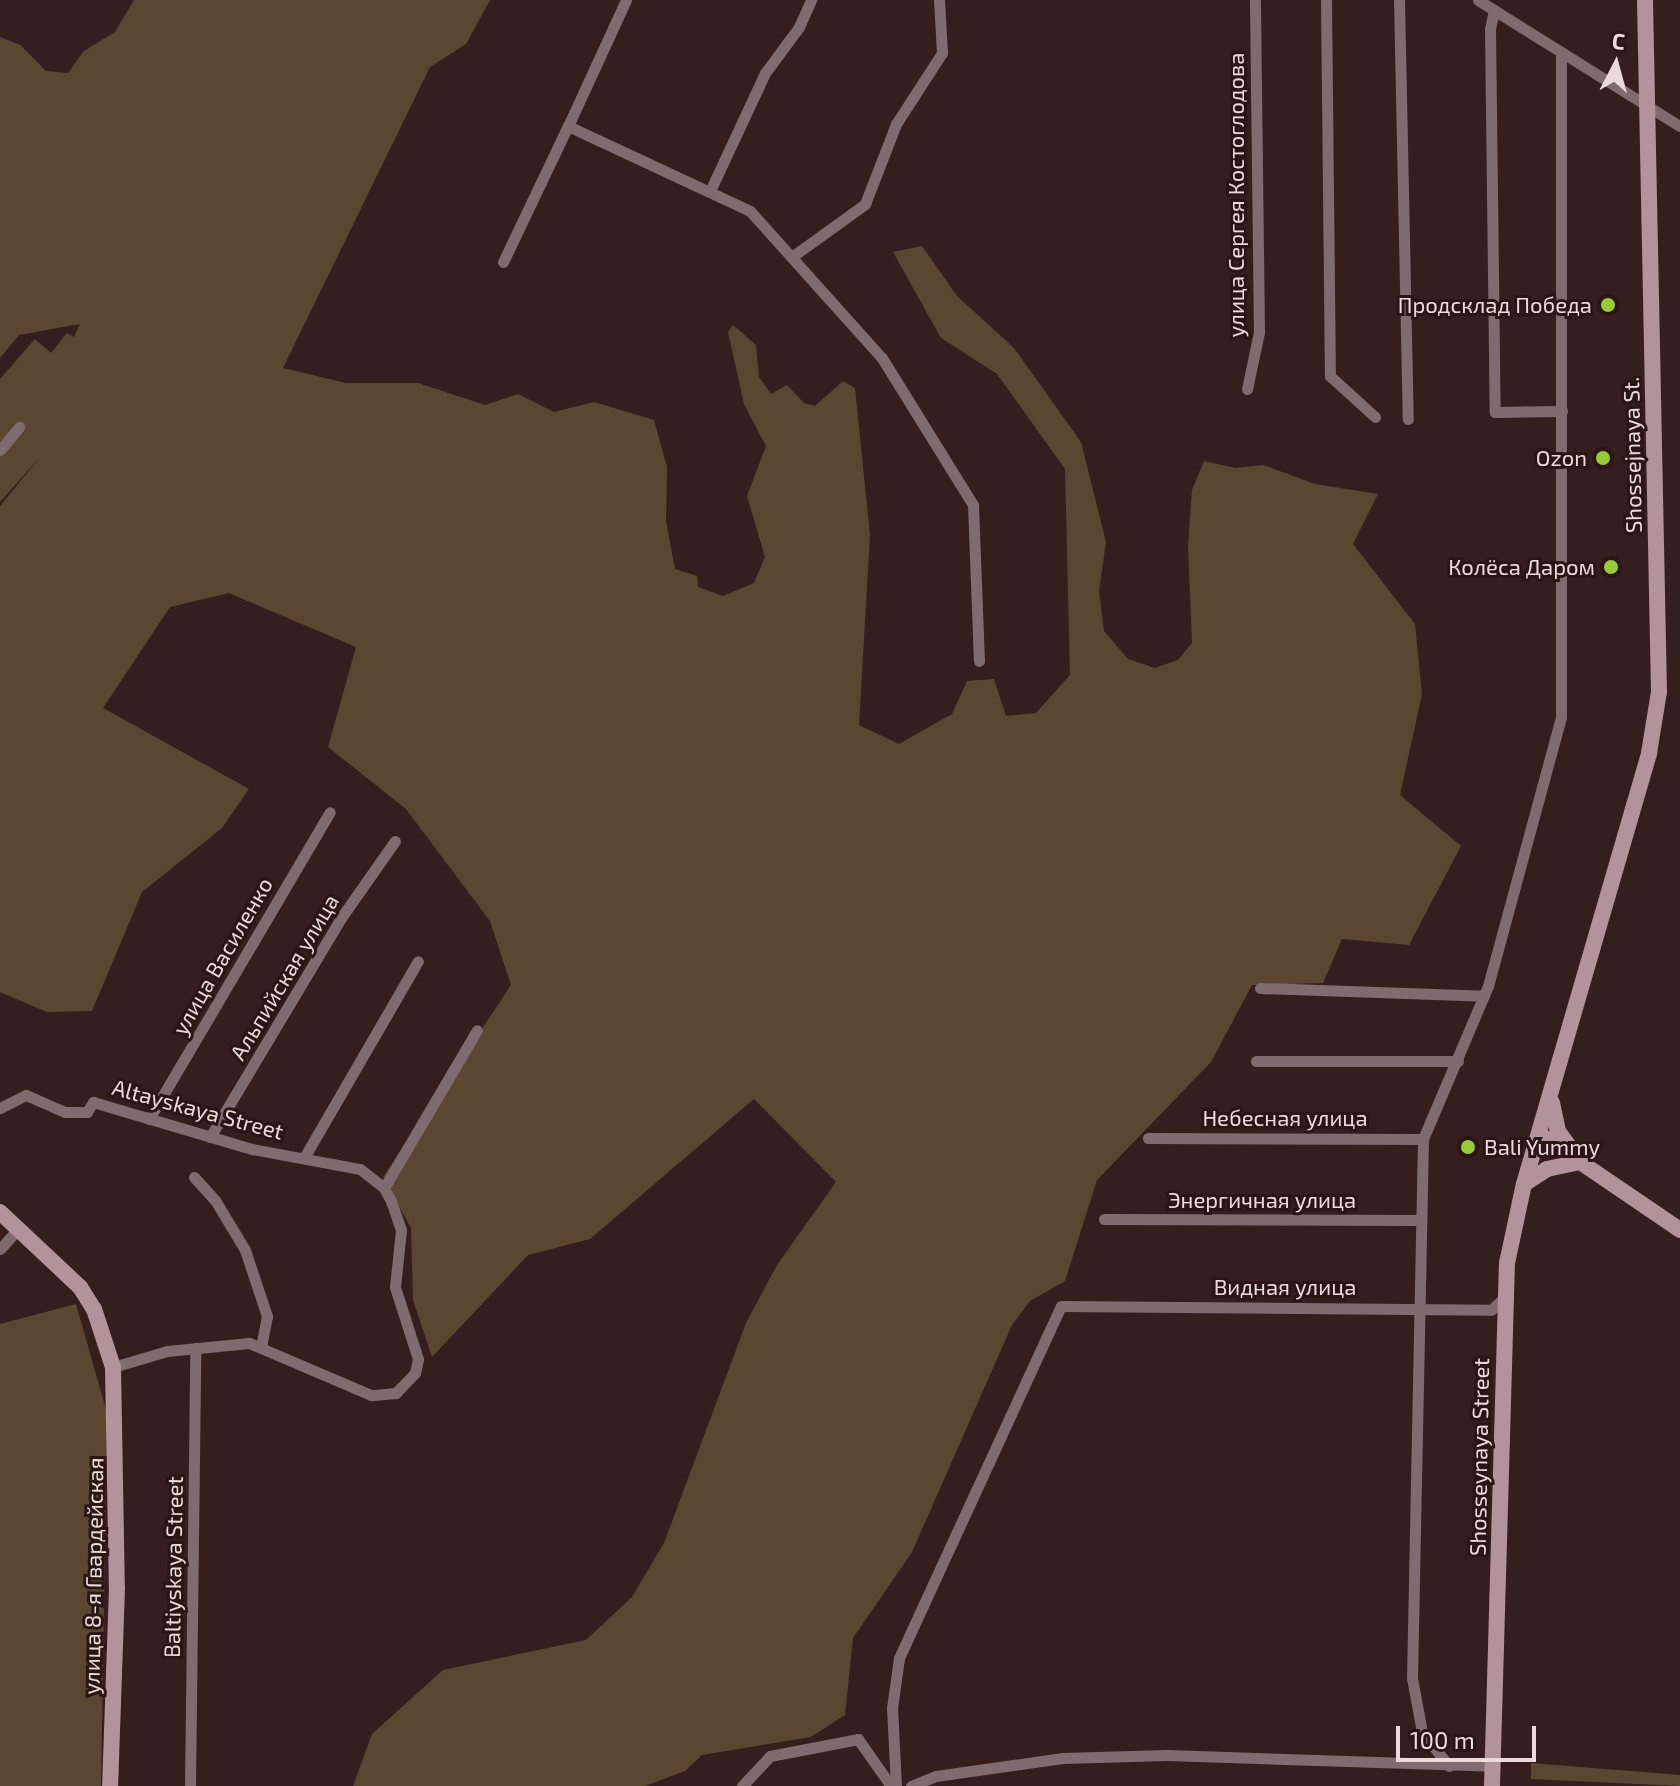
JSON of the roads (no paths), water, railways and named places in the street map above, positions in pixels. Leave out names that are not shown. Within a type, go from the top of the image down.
[{"type":"street","points":[[503,262],[626,0]]},
{"type":"street","points":[[710,191],[765,73],[799,27],[811,0]]},
{"type":"street","points":[[793,256],[865,204],[896,124],[942,53],[939,0]]},
{"type":"street","name":"улица Сергея Костоглодова","points":[[1247,389],[1259,332],[1255,0]]},
{"type":"street","points":[[1326,0],[1330,376],[1375,417]]},
{"type":"street","points":[[1399,0],[1408,419]]},
{"type":"street","points":[[1478,0],[1561,54],[1647,102],[1680,126]]},
{"type":"street","name":"Shossejnaya St.","points":[[1539,1134],[1649,753],[1659,692],[1645,0]]},
{"type":"street","points":[[1494,10],[1490,29],[1495,412],[1562,411]]},
{"type":"street","points":[[1449,1766],[1422,1732],[1412,1678],[1417,1308],[1423,1139],[1484,996],[1561,717],[1561,54]]},
{"type":"street","points":[[568,126],[750,211],[896,376],[969,491],[979,661]]},
{"type":"street","points":[[0,450],[19,427]]},
{"type":"street","name":"улица Василенко","points":[[149,1119],[330,812]]},
{"type":"street","name":"Альпийская улица","points":[[210,1137],[341,918],[395,841]]},
{"type":"street","points":[[305,1156],[418,961]]},
{"type":"street","points":[[1260,988],[1484,996]]},
{"type":"street","points":[[113,1367],[195,1348],[261,1346],[279,1359],[371,1395],[384,1396],[406,1385],[418,1359],[395,1287],[401,1230],[384,1188],[477,1030]]},
{"type":"street","points":[[1256,1061],[1458,1061]]},
{"type":"street","points":[[1551,1093],[1558,1131],[1581,1162]]},
{"type":"street","name":"Altayskaya Street","points":[[0,1108],[26,1095],[65,1112],[87,1112],[93,1102],[261,1151],[305,1156],[360,1169],[384,1188]]},
{"type":"street","points":[[1539,1134],[1680,1230]]},
{"type":"street","name":"Shosseynaya Street","points":[[1492,1786],[1504,1298],[1509,1250],[1539,1134]]},
{"type":"street","name":"Небесная улица","points":[[1148,1138],[1423,1139]]},
{"type":"street","points":[[1524,1184],[1547,1169],[1581,1162]]},
{"type":"street","points":[[194,1177],[245,1250],[267,1316],[261,1346]]},
{"type":"street","name":"улица 8-я Гвардейская","points":[[0,1212],[80,1287],[94,1309],[113,1367],[117,1588],[110,1786]]},
{"type":"street","name":"Энергичная улица","points":[[1104,1219],[1419,1220]]},
{"type":"street","points":[[0,1249],[19,1228]]},
{"type":"street","name":"Видная улица","points":[[894,1786],[892,1708],[899,1658],[1061,1306],[1491,1310],[1504,1298]]},
{"type":"street","name":"Baltiyskaya Street","points":[[190,1786],[195,1348]]},
{"type":"street","points":[[742,1786],[770,1756],[858,1739],[894,1786]]},
{"type":"street","points":[[911,1786],[936,1776],[1063,1758],[1167,1755],[1493,1766]]},
{"type":"place","name":"Продсклад Победа","points":[[1608,305]]},
{"type":"place","name":"Ozon","points":[[1603,458]]},
{"type":"place","name":"Колёса Даром","points":[[1611,567]]},
{"type":"place","name":"Bali Yummy","points":[[1468,1147]]}]
